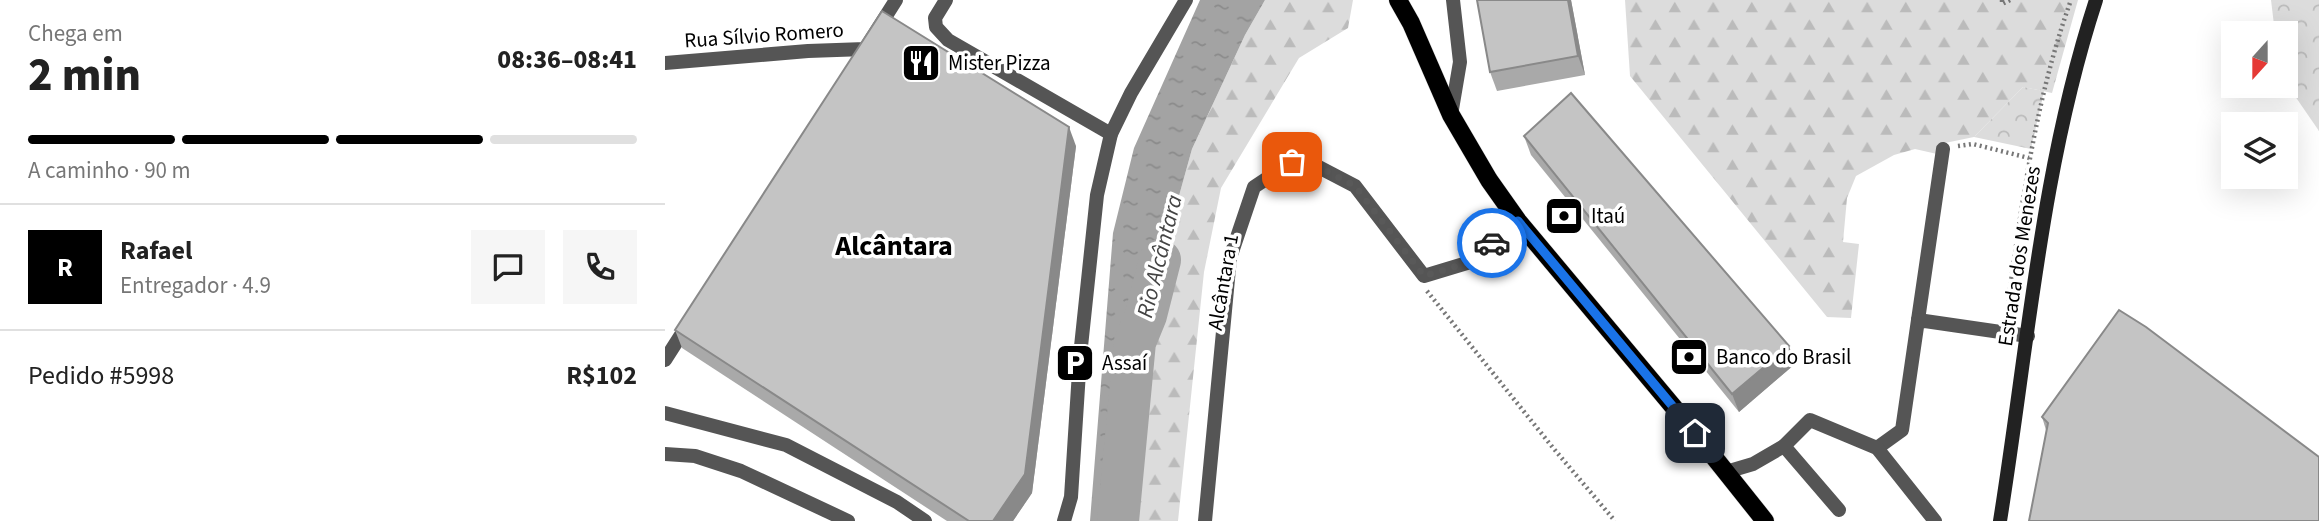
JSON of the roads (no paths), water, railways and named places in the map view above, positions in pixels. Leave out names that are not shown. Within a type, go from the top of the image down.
[{"type":"main road","points":[[1398,0],[1411,23],[1451,116],[1489,180],[1518,221],[1765,521]]},
{"type":"main road","name":"Estrada dos Menezes","points":[[2000,521],[2061,124],[2096,0]]},
{"type":"street","name":"Rua Sílvio Romero","points":[[665,63],[808,51],[862,55],[896,0]]},
{"type":"street","points":[[946,0],[935,18],[936,27],[948,40],[1111,134]]},
{"type":"street","points":[[1064,521],[1071,497],[1080,356],[1097,195],[1111,134],[1131,93],[1186,0]]},
{"type":"street","points":[[1451,116],[1460,62],[1453,0]]},
{"type":"street","points":[[1877,447],[1902,430],[1943,149]]},
{"type":"street","points":[[1205,521],[1230,258],[1254,187],[1292,162],[1309,162],[1321,168],[1355,186],[1424,276],[1467,263],[1518,221]]},
{"type":"street","points":[[665,360],[695,314]]},
{"type":"street","points":[[1918,320],[2028,336]]},
{"type":"street","points":[[665,413],[786,445],[897,502],[925,521]]},
{"type":"street","points":[[1726,472],[1753,464],[1784,446],[1810,420],[1877,447],[1935,521]]},
{"type":"street","points":[[1784,446],[1839,510]]},
{"type":"street","points":[[665,454],[695,456],[741,471],[848,521]]},
{"type":"water","points":[[1200,0],[1265,0],[1245,35],[1192,149],[1146,315],[1135,342],[1118,521],[1090,521],[1113,233],[1134,148]]},
{"type":"waterway","name":"Rio Alcântara","points":[[1118,521],[1135,342],[1146,315],[1160,260]]},
{"type":"place","name":"Mister Pizza","points":[[921,63]]},
{"type":"place","name":"Itaú","points":[[1564,216]]},
{"type":"place","name":"Banco do Brasil","points":[[1689,357]]},
{"type":"place","name":"Assaí","points":[[1075,363]]},
{"type":"district","name":"Alcântara","points":[[894,245]]}]
